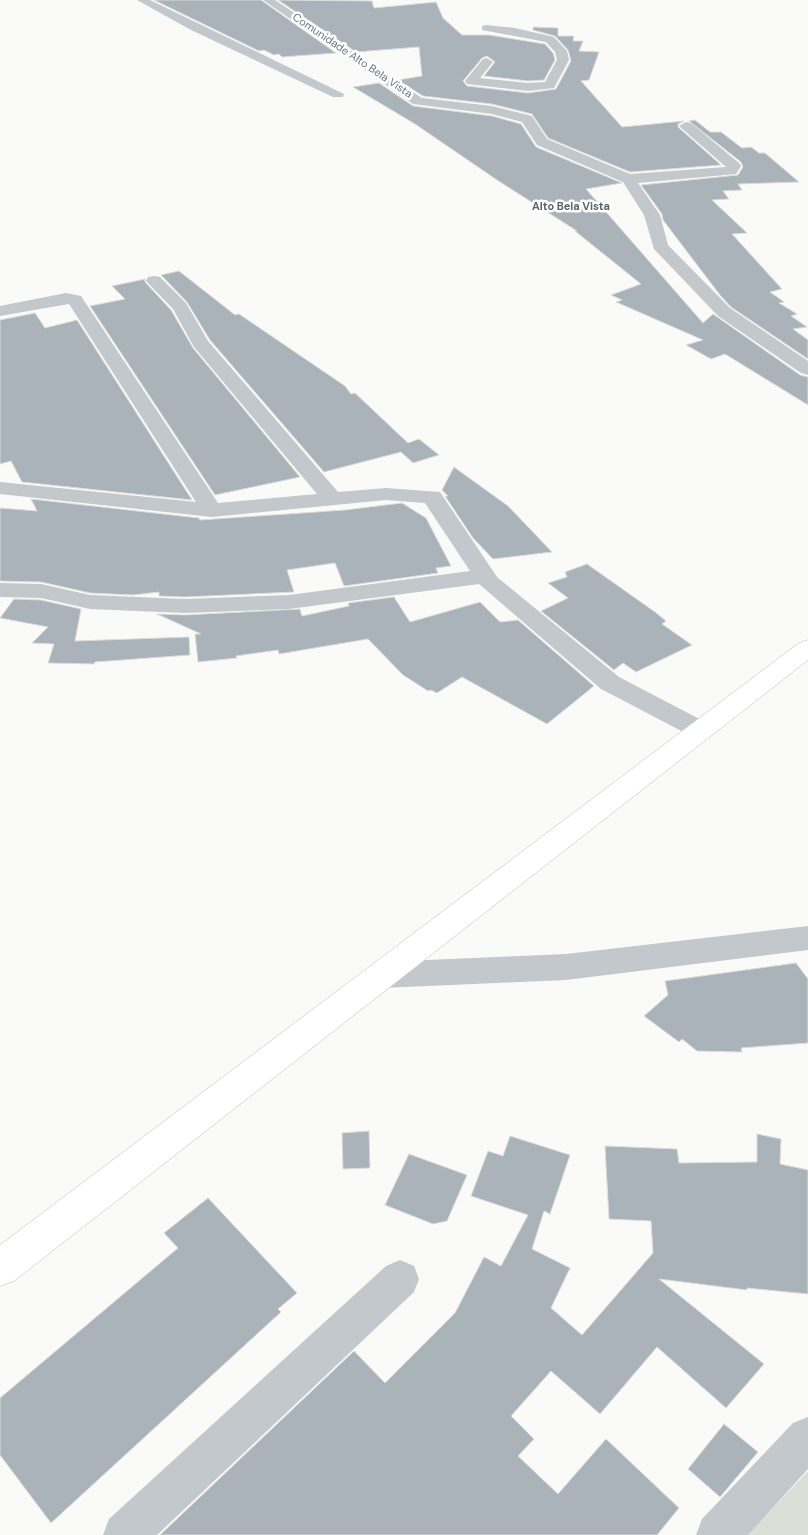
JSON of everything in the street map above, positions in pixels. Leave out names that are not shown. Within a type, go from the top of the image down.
[{"type":"main road","points":[[0,1268],[808,648]]},
{"type":"street","points":[[142,0],[189,26],[338,94]]},
{"type":"street","name":"Comunidade Alto Bela Vista","points":[[268,0],[302,14],[418,101],[492,110],[527,119]]},
{"type":"street","points":[[486,28],[533,34],[550,39],[557,44],[563,60],[550,85],[528,87],[471,81],[487,62]]},
{"type":"street","points":[[528,87],[527,119],[542,142],[628,179],[731,171],[734,166],[686,126]]},
{"type":"street","points":[[628,179],[652,215],[660,246],[724,312],[808,369]]},
{"type":"street","points":[[154,281],[180,307],[200,343],[333,499]]},
{"type":"street","points":[[0,311],[66,298],[75,300],[212,510]]},
{"type":"street","points":[[0,488],[91,499],[212,510],[386,494],[432,497],[489,582],[610,683],[700,730]]},
{"type":"street","points":[[0,590],[41,591],[90,602],[194,605],[289,602],[485,576]]},
{"type":"street","points":[[381,975],[566,967],[808,938]]},
{"type":"street","points":[[125,1535],[400,1279]]},
{"type":"street","points":[[718,1535],[808,1438]]},
{"type":"shaded area","points":[[808,1471],[808,1535],[747,1535]]},
{"type":"building","points":[[154,0],[261,0],[336,53],[282,57],[279,54],[274,55],[264,50],[259,51]]},
{"type":"building","points":[[278,0],[372,1],[374,8],[436,2],[443,18],[462,35],[489,35],[545,44],[553,53],[555,60],[544,80],[528,81],[484,76],[495,62],[487,56],[482,58],[463,81],[467,86],[528,93],[556,89],[571,61],[568,50],[555,36],[533,30],[533,27],[558,28],[558,36],[574,36],[573,41],[583,41],[579,51],[599,52],[589,80],[581,81],[622,127],[684,121],[678,124],[678,127],[721,165],[630,172],[548,138],[532,114],[492,104],[423,96],[398,80],[422,76],[419,47],[356,52]]},
{"type":"building","points":[[379,83],[413,106],[492,116],[521,124],[536,147],[622,183],[586,189],[703,323],[713,314],[800,375],[808,377],[808,405],[725,354],[711,359],[686,345],[703,340],[616,302],[622,300],[611,295],[641,284],[575,231],[577,231],[497,180],[415,124],[353,87]]},
{"type":"building","points":[[695,120],[710,132],[721,132],[742,148],[751,147],[759,153],[765,153],[799,182],[738,184],[742,190],[723,191],[729,199],[712,200],[747,233],[732,234],[782,289],[770,292],[784,302],[779,303],[797,314],[791,316],[807,327],[793,329],[808,340],[808,359],[731,307],[663,220],[662,214],[641,185],[738,175],[743,167],[741,162],[689,121]]},
{"type":"building","points":[[179,271],[235,315],[239,314],[345,386],[351,394],[355,393],[408,443],[419,439],[439,455],[413,463],[401,452],[324,472],[210,340],[187,302],[161,275]]},
{"type":"building","points":[[145,279],[145,282],[171,310],[193,348],[300,477],[215,495],[90,306],[125,299],[112,286]]},
{"type":"building","points":[[35,313],[45,328],[77,320],[192,500],[22,482],[11,461],[0,464],[0,320]]},
{"type":"building","points":[[454,467],[508,506],[552,552],[493,559],[473,538],[445,496],[448,496],[442,490]]},
{"type":"building","points":[[31,499],[199,518],[200,520],[345,510],[402,503],[426,518],[451,566],[436,568],[438,573],[344,586],[335,563],[287,570],[294,592],[185,597],[159,596],[159,592],[133,595],[90,593],[41,582],[0,581],[0,508],[37,511]]},
{"type":"building","points":[[587,564],[655,612],[666,621],[662,624],[692,645],[636,672],[623,663],[614,670],[541,611],[568,598],[548,583],[567,577],[565,572]]},
{"type":"building","points":[[394,597],[410,622],[480,602],[500,622],[518,620],[594,686],[547,724],[462,677],[437,693],[431,690],[428,691],[403,675],[368,639],[279,654],[278,650],[236,656],[237,658],[198,662],[195,634],[201,634],[157,614],[185,615],[300,609],[302,616],[349,606],[348,603]]},
{"type":"building","points":[[14,599],[41,600],[81,609],[75,641],[189,637],[190,655],[95,662],[94,664],[48,663],[54,644],[32,643],[48,627],[0,618]]},
{"type":"building","points":[[796,963],[808,979],[808,1043],[741,1048],[742,1052],[697,1051],[682,1039],[679,1042],[644,1016],[668,995],[665,981]]},
{"type":"building","points":[[369,1131],[370,1168],[343,1169],[342,1133]]},
{"type":"building","points":[[757,1134],[781,1139],[780,1164],[808,1170],[808,1294],[747,1288],[747,1290],[659,1279],[764,1364],[726,1408],[657,1347],[600,1414],[551,1371],[511,1416],[534,1439],[518,1456],[558,1494],[606,1439],[679,1508],[657,1535],[160,1535],[354,1351],[385,1383],[455,1313],[484,1257],[501,1266],[528,1215],[471,1196],[488,1151],[503,1156],[510,1136],[570,1155],[550,1214],[544,1211],[532,1249],[570,1268],[551,1308],[582,1335],[653,1253],[651,1221],[609,1219],[605,1146],[677,1149],[679,1163],[757,1162]]},
{"type":"building","points":[[409,1154],[467,1175],[447,1221],[433,1224],[385,1205]]},
{"type":"building","points":[[208,1198],[297,1293],[278,1309],[281,1312],[51,1523],[0,1455],[0,1398],[178,1248],[164,1233]]},
{"type":"building","points":[[724,1424],[758,1452],[720,1497],[688,1469]]},
{"type":"district","name":"Alto Bela Vista","points":[[571,207]]}]
